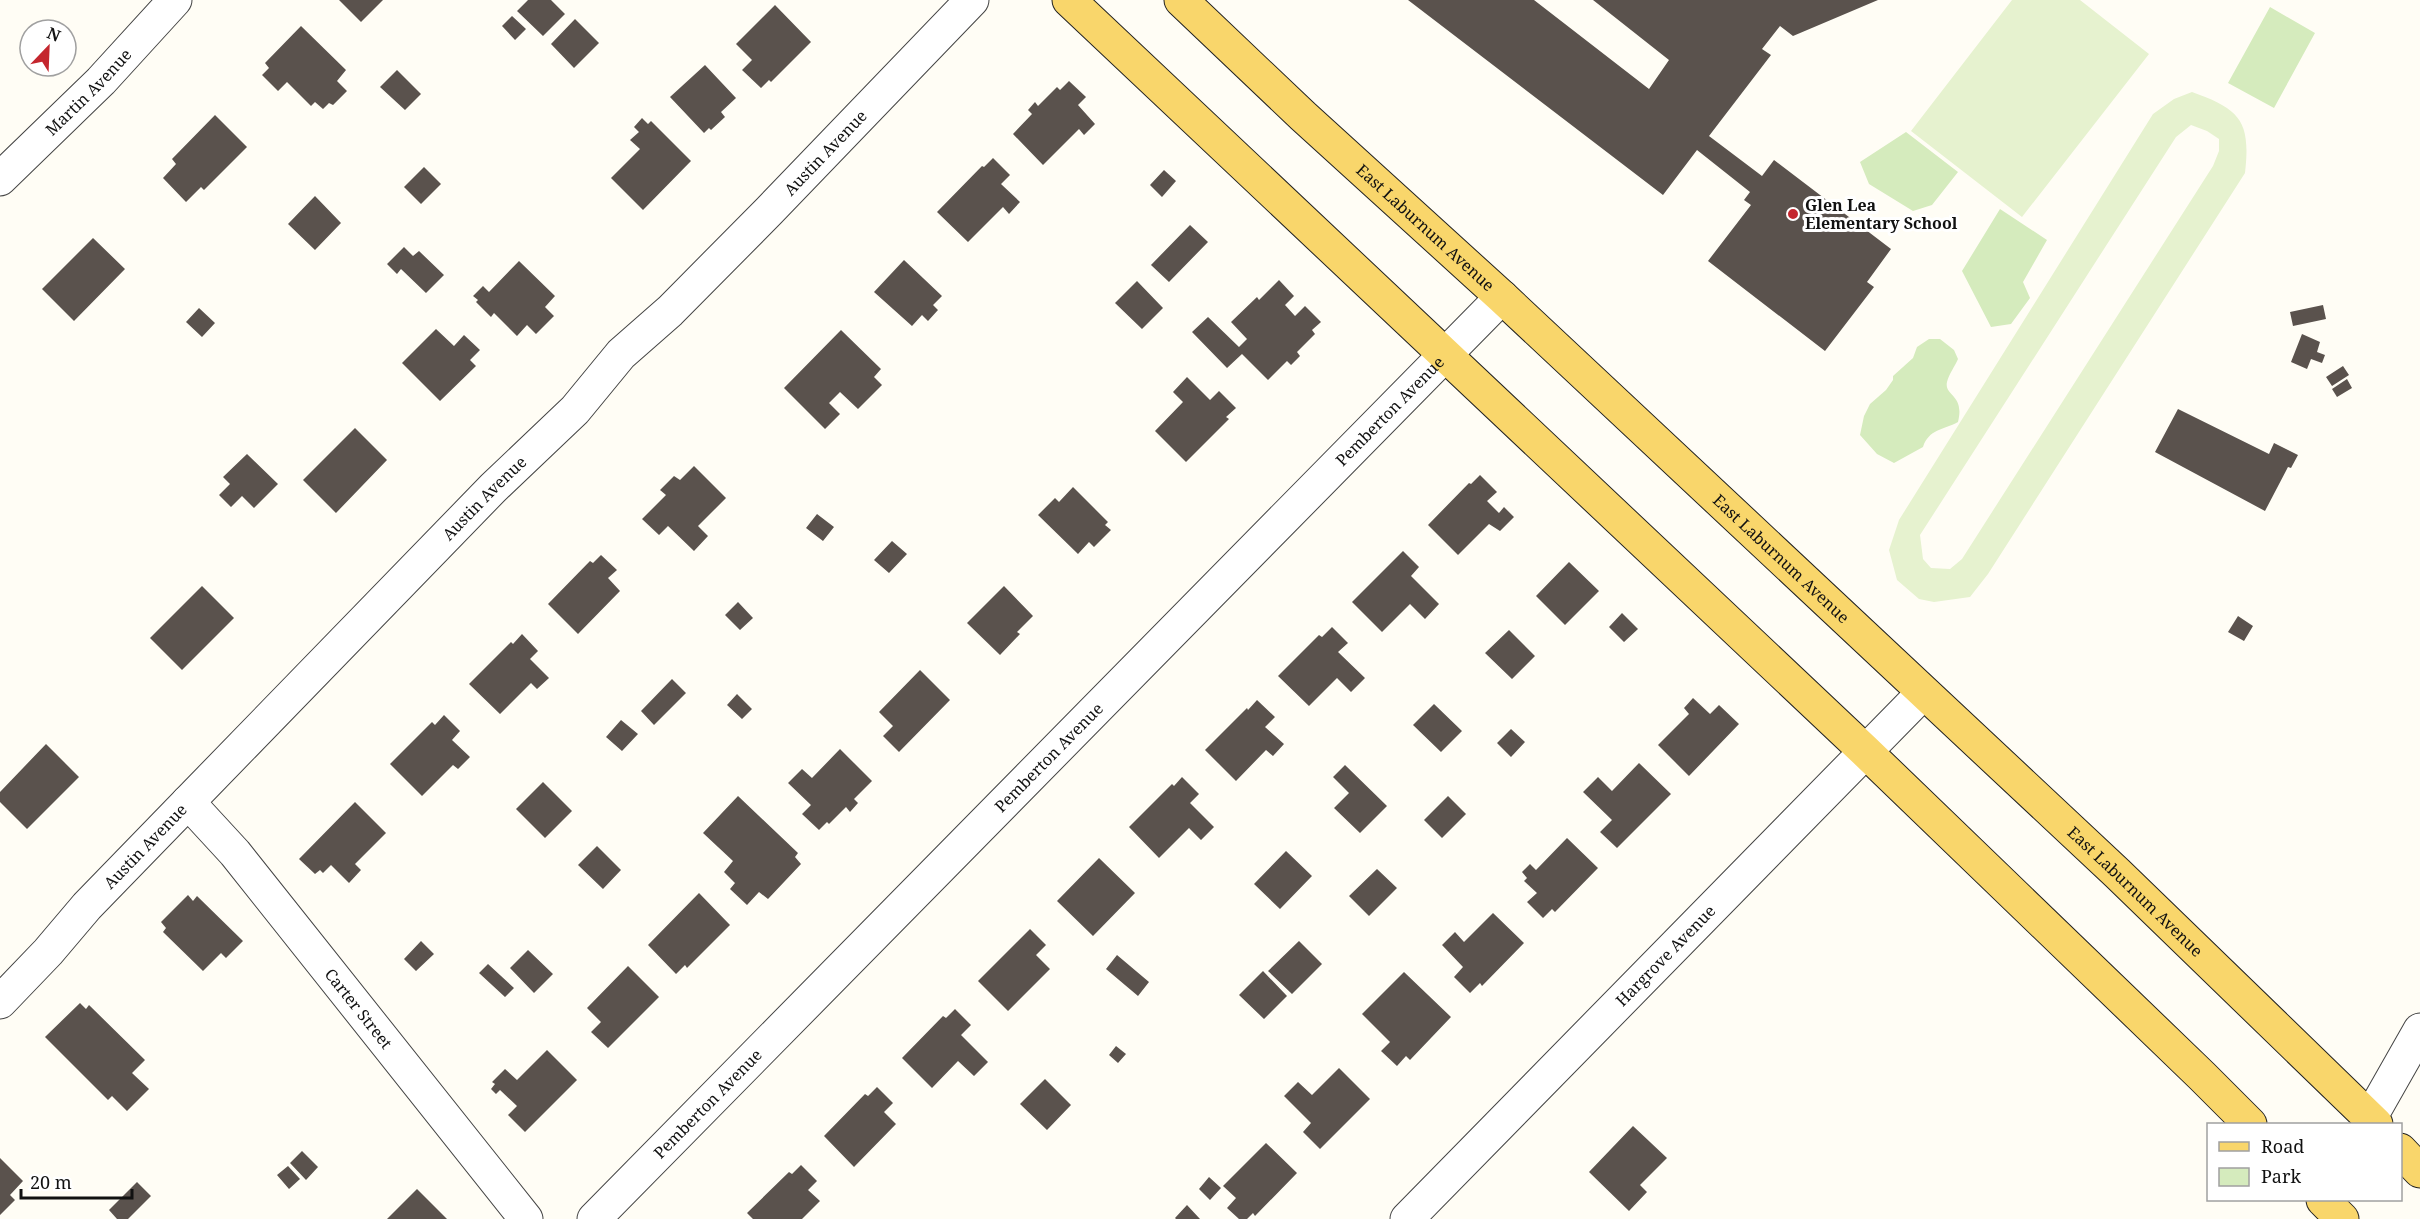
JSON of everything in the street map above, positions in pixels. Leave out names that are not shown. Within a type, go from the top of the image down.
[{"type":"main road","points":[[1069,0],[1865,751],[2248,1123]]},
{"type":"main road","name":"East Laburnum Avenue","points":[[1182,0],[1312,124],[1502,297],[2116,873],[2373,1121]]},
{"type":"main road","points":[[2402,1152],[2420,1171]]},
{"type":"main road","points":[[2324,1201],[2342,1219]]},
{"type":"street","name":"Martin Avenue","points":[[0,179],[101,81],[175,0]]},
{"type":"street","name":"Austin Avenue","points":[[0,1002],[48,952],[87,906],[188,802],[493,488],[575,410],[621,354],[670,311],[972,0]]},
{"type":"street","name":"Pemberton Avenue","points":[[594,1219],[1502,297]]},
{"type":"street","name":"Hargrove Avenue","points":[[1407,1219],[1923,693]]},
{"type":"street","name":"Carter Street","points":[[188,802],[235,853],[526,1219]]},
{"type":"street","points":[[2373,1121],[2420,1030]]},
{"type":"green space","points":[[2012,0],[2080,0],[2149,54],[2022,217],[1911,131]]},
{"type":"green space","points":[[2270,7],[2315,33],[2274,108],[2228,83]]},
{"type":"green space","points":[[2192,92],[2221,105],[2239,119],[2246,141],[2245,173],[1988,574],[1970,597],[1934,602],[1919,599],[1897,580],[1889,550],[1899,520],[2153,114],[2174,99]],"holes":[[[2191,125],[2219,139],[2219,151],[2213,166],[1962,559],[1950,569],[1931,568],[1923,559],[1920,535],[2176,137]]]},
{"type":"green space","points":[[1906,132],[1958,172],[1932,205],[1913,211],[1869,184],[1860,162]]},
{"type":"green space","points":[[2000,209],[2047,240],[2023,282],[2030,298],[2011,324],[1991,327],[1962,271]]},
{"type":"green space","points":[[1929,339],[1940,339],[1954,350],[1958,359],[1948,379],[1947,387],[1959,406],[1958,422],[1933,433],[1923,447],[1894,463],[1877,454],[1860,435],[1864,416],[1870,404],[1886,390],[1893,376],[1913,358],[1917,347]]},
{"type":"building","points":[[339,0],[383,0],[361,22]]},
{"type":"building","points":[[528,0],[551,0],[565,14],[543,36],[517,11]]},
{"type":"building","points":[[1408,0],[1534,0],[1649,89],[1669,60],[1593,0],[1878,0],[1793,36],[1780,26],[1762,49],[1771,55],[1709,136],[1762,176],[1774,160],[1891,249],[1867,282],[1874,287],[1825,351],[1708,261],[1751,205],[1744,200],[1750,192],[1697,150],[1663,195]]},
{"type":"building","points":[[775,5],[811,42],[771,82],[769,80],[761,88],[742,70],[752,60],[736,44]]},
{"type":"building","points":[[512,16],[526,29],[515,40],[502,26]]},
{"type":"building","points":[[575,19],[599,43],[574,68],[551,44]]},
{"type":"building","points":[[301,26],[346,70],[337,81],[347,91],[333,105],[329,103],[323,109],[315,102],[311,106],[287,82],[278,91],[262,75],[269,68],[265,63]]},
{"type":"building","points":[[705,65],[736,98],[721,112],[725,117],[711,130],[709,128],[704,133],[670,97]]},
{"type":"building","points":[[397,70],[421,94],[405,110],[380,87]]},
{"type":"building","points":[[1069,81],[1086,97],[1078,105],[1095,124],[1084,135],[1079,129],[1043,165],[1013,134],[1032,114],[1028,110],[1035,102],[1038,106],[1057,87],[1060,90]]},
{"type":"building","points":[[215,115],[247,147],[204,190],[201,187],[186,202],[163,178],[176,164],[172,159]]},
{"type":"building","points":[[642,118],[648,124],[651,121],[691,161],[643,210],[611,178],[640,149],[630,140],[639,132],[634,127]]},
{"type":"building","points":[[993,158],[1010,175],[1001,184],[1020,202],[1009,214],[1003,207],[968,242],[937,212],[982,166],[984,167]]},
{"type":"building","points":[[424,167],[441,184],[421,204],[404,187]]},
{"type":"building","points":[[1164,170],[1176,181],[1162,197],[1150,185]]},
{"type":"building","points":[[315,196],[341,223],[315,250],[288,224]]},
{"type":"building","points":[[1190,225],[1208,242],[1169,282],[1151,265]]},
{"type":"building","points":[[93,238],[125,269],[74,321],[42,289]]},
{"type":"building","points":[[404,247],[413,256],[419,251],[444,275],[426,293],[401,269],[397,274],[387,264]]},
{"type":"building","points":[[904,260],[942,296],[933,305],[938,310],[928,321],[922,315],[912,326],[874,292]]},
{"type":"building","points":[[519,261],[555,296],[545,307],[554,316],[536,334],[527,325],[517,336],[494,313],[491,317],[473,296],[483,286],[489,292]]},
{"type":"building","points":[[1279,280],[1294,296],[1285,305],[1295,316],[1305,306],[1321,322],[1312,330],[1315,334],[1297,352],[1300,356],[1291,365],[1287,361],[1268,380],[1242,354],[1227,368],[1192,332],[1208,317],[1239,347],[1247,339],[1231,322],[1257,297],[1259,300]]},
{"type":"building","points":[[1137,281],[1163,308],[1142,329],[1115,303]]},
{"type":"building","points":[[2323,305],[2326,319],[2293,326],[2290,312]]},
{"type":"building","points":[[199,308],[215,323],[202,337],[186,322]]},
{"type":"building","points":[[436,329],[454,346],[464,335],[480,350],[470,360],[476,366],[440,401],[402,363]]},
{"type":"building","points":[[841,330],[881,369],[874,377],[882,385],[858,409],[840,392],[829,403],[840,414],[825,429],[784,388]]},
{"type":"building","points":[[2302,334],[2320,342],[2317,352],[2325,355],[2322,363],[2311,359],[2307,369],[2291,362]]},
{"type":"building","points":[[2343,366],[2349,375],[2332,386],[2326,377]]},
{"type":"building","points":[[1187,377],[1210,400],[1219,391],[1236,408],[1226,417],[1229,419],[1186,462],[1155,431],[1183,402],[1173,392]]},
{"type":"building","points":[[2347,379],[2352,388],[2337,397],[2332,389]]},
{"type":"building","points":[[2178,409],[2269,454],[2274,443],[2298,455],[2291,468],[2288,467],[2265,511],[2155,452]]},
{"type":"building","points":[[355,428],[387,460],[336,513],[303,480]]},
{"type":"building","points":[[247,454],[278,484],[254,508],[242,496],[231,507],[219,495],[230,484],[223,477]]},
{"type":"building","points":[[694,466],[726,498],[698,526],[708,536],[694,551],[668,526],[659,535],[642,519],[666,495],[660,490],[674,476],[680,480]]},
{"type":"building","points":[[1480,475],[1497,492],[1487,501],[1499,513],[1504,507],[1514,517],[1500,531],[1489,524],[1458,555],[1428,525],[1469,483],[1471,484]]},
{"type":"building","points":[[1073,487],[1108,522],[1105,525],[1111,530],[1094,547],[1089,542],[1078,554],[1038,515],[1055,498],[1059,502]]},
{"type":"building","points":[[817,514],[834,527],[823,541],[806,528]]},
{"type":"building","points":[[892,541],[907,554],[889,573],[874,560]]},
{"type":"building","points":[[1403,551],[1419,567],[1411,576],[1439,604],[1425,619],[1410,604],[1382,632],[1352,602]]},
{"type":"building","points":[[601,555],[617,570],[608,578],[620,591],[578,634],[548,604],[590,561],[593,563]]},
{"type":"building","points":[[1569,562],[1599,591],[1565,625],[1536,596]]},
{"type":"building","points":[[202,586],[234,618],[182,670],[150,638]]},
{"type":"building","points":[[1004,586],[1033,616],[1017,632],[1020,634],[1000,655],[967,623]]},
{"type":"building","points":[[738,602],[753,618],[740,630],[725,615]]},
{"type":"building","points":[[1622,613],[1638,629],[1624,642],[1609,627]]},
{"type":"building","points":[[2238,616],[2253,626],[2244,641],[2228,632]]},
{"type":"building","points":[[1332,627],[1348,643],[1338,652],[1365,678],[1351,692],[1337,678],[1309,706],[1278,676],[1319,635],[1322,637]]},
{"type":"building","points":[[1509,630],[1535,656],[1512,679],[1485,653]]},
{"type":"building","points":[[522,634],[538,651],[530,659],[549,678],[537,689],[531,683],[500,714],[469,684]]},
{"type":"building","points":[[920,670],[950,700],[899,752],[883,736],[893,726],[879,712]]},
{"type":"building","points":[[672,679],[686,693],[654,725],[641,711]]},
{"type":"building","points":[[737,694],[752,709],[742,719],[727,705]]},
{"type":"building","points":[[1693,698],[1710,714],[1719,705],[1739,724],[1689,776],[1658,745],[1689,714],[1684,708]]},
{"type":"building","points":[[1257,700],[1275,717],[1265,727],[1284,744],[1273,756],[1266,750],[1236,781],[1205,750]]},
{"type":"building","points":[[1434,704],[1462,731],[1441,752],[1413,725]]},
{"type":"building","points":[[444,715],[460,731],[452,740],[470,757],[458,769],[453,765],[422,796],[390,764],[432,722],[435,725]]},
{"type":"building","points":[[621,720],[638,734],[622,751],[606,737]]},
{"type":"building","points":[[1511,729],[1525,742],[1511,757],[1497,743]]},
{"type":"building","points":[[46,744],[79,777],[27,829],[0,802],[0,792]]},
{"type":"building","points":[[840,749],[872,781],[854,799],[858,803],[850,812],[846,807],[829,824],[827,822],[819,830],[802,814],[811,805],[788,783],[802,769],[812,778]]},
{"type":"building","points":[[1639,763],[1671,794],[1617,848],[1600,832],[1612,820],[1583,792],[1598,777],[1612,791]]},
{"type":"building","points":[[1345,765],[1387,806],[1360,833],[1334,808],[1349,793],[1333,777]]},
{"type":"building","points":[[1182,777],[1199,794],[1190,803],[1214,827],[1201,840],[1189,828],[1159,858],[1129,827]]},
{"type":"building","points":[[543,782],[572,811],[545,838],[516,809]]},
{"type":"building","points":[[738,796],[798,853],[795,857],[801,864],[768,899],[759,892],[747,905],[730,889],[735,883],[724,872],[733,861],[703,833]]},
{"type":"building","points":[[1448,796],[1466,814],[1442,838],[1424,820]]},
{"type":"building","points":[[355,802],[386,833],[355,864],[361,870],[349,883],[331,865],[323,873],[320,870],[315,874],[299,859]]},
{"type":"building","points":[[1567,838],[1598,868],[1555,912],[1552,909],[1543,918],[1527,902],[1537,893],[1524,881],[1527,878],[1522,872],[1530,864],[1536,870]]},
{"type":"building","points":[[597,846],[621,870],[603,889],[578,865]]},
{"type":"building","points":[[1286,851],[1312,876],[1280,909],[1254,884]]},
{"type":"building","points":[[1099,858],[1135,893],[1093,936],[1057,901]]},
{"type":"building","points":[[1377,869],[1397,888],[1369,916],[1349,896]]},
{"type":"building","points":[[699,893],[730,925],[687,968],[685,965],[676,974],[648,945]]},
{"type":"building","points":[[188,895],[193,901],[197,896],[243,941],[226,958],[221,953],[203,971],[163,932],[166,928],[161,922]]},
{"type":"building","points":[[1493,913],[1524,943],[1482,986],[1480,983],[1470,993],[1454,977],[1463,967],[1442,945],[1455,932],[1464,942]]},
{"type":"building","points":[[1030,929],[1046,945],[1036,955],[1050,969],[1008,1011],[978,981]]},
{"type":"building","points":[[421,941],[434,954],[416,971],[404,959]]},
{"type":"building","points":[[1299,941],[1322,964],[1292,994],[1268,971]]},
{"type":"building","points":[[528,950],[553,974],[534,993],[510,968]]},
{"type":"building","points":[[1117,955],[1149,982],[1138,996],[1106,969]]},
{"type":"building","points":[[488,964],[514,988],[505,997],[479,973]]},
{"type":"building","points":[[628,966],[659,997],[608,1048],[591,1032],[601,1022],[587,1008]]},
{"type":"building","points":[[1263,971],[1287,996],[1264,1019],[1239,995]]},
{"type":"building","points":[[1404,972],[1451,1017],[1410,1060],[1406,1056],[1397,1066],[1381,1051],[1390,1042],[1362,1014]]},
{"type":"building","points":[[80,1003],[86,1009],[89,1005],[145,1060],[132,1073],[149,1089],[127,1111],[112,1096],[108,1100],[45,1037]]},
{"type":"building","points":[[955,1009],[971,1025],[961,1035],[988,1062],[974,1076],[958,1061],[932,1088],[902,1058],[943,1016],[946,1018]]},
{"type":"building","points":[[1116,1046],[1126,1054],[1118,1063],[1109,1055]]},
{"type":"building","points":[[547,1050],[577,1080],[525,1132],[508,1115],[517,1106],[500,1090],[496,1094],[491,1089],[495,1084],[492,1082],[505,1069],[517,1080]]},
{"type":"building","points":[[1339,1068],[1370,1099],[1320,1149],[1303,1132],[1311,1123],[1284,1096],[1298,1082],[1312,1095]]},
{"type":"building","points":[[1045,1079],[1071,1105],[1047,1130],[1020,1104]]},
{"type":"building","points":[[877,1087],[893,1103],[884,1112],[896,1124],[854,1167],[824,1136],[865,1094],[868,1096]]},
{"type":"building","points":[[1633,1126],[1667,1158],[1640,1185],[1647,1192],[1629,1211],[1589,1172]]},
{"type":"building","points":[[1266,1143],[1297,1173],[1255,1216],[1253,1213],[1247,1219],[1239,1219],[1227,1208],[1236,1198],[1223,1186]]},
{"type":"building","points":[[302,1151],[318,1167],[306,1180],[290,1163]]},
{"type":"building","points":[[0,1158],[23,1181],[10,1195],[15,1200],[0,1215]]},
{"type":"building","points":[[801,1165],[817,1181],[808,1190],[820,1201],[802,1219],[753,1219],[747,1213],[789,1172],[792,1174]]},
{"type":"building","points":[[288,1166],[300,1179],[289,1189],[277,1175]]},
{"type":"building","points":[[1209,1177],[1221,1188],[1210,1200],[1199,1189]]},
{"type":"building","points":[[137,1182],[151,1196],[128,1219],[117,1219],[109,1210]]},
{"type":"building","points":[[417,1189],[447,1219],[387,1219]]},
{"type":"building","points":[[1187,1205],[1200,1219],[1175,1218]]},
{"type":"place","name":"Glen Lea Elementary School","points":[[1793,214]]}]
